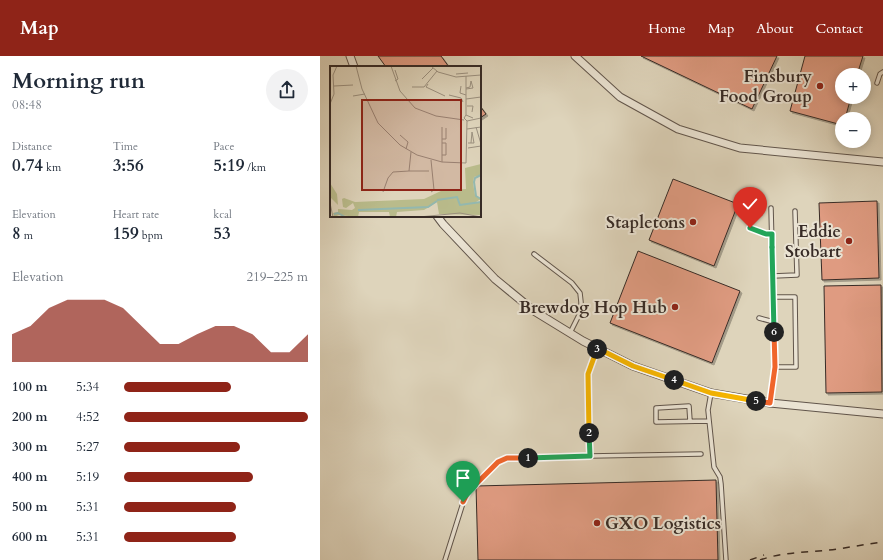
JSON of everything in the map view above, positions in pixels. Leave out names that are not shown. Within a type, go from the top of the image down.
[{"type":"street","points":[[350,56],[354,66]]},
{"type":"street","points":[[575,56],[620,98],[678,129],[740,148],[883,162]]},
{"type":"street","points":[[869,161],[883,157]]},
{"type":"street","points":[[438,217],[495,279],[534,311],[570,333],[633,366],[711,393],[770,403],[883,414]]},
{"type":"lane","points":[[878,83],[880,74],[883,72]]},
{"type":"lane","points":[[770,403],[775,367],[772,208]]},
{"type":"lane","points":[[773,276],[797,275],[795,211]]},
{"type":"lane","points":[[750,228],[766,234],[772,234]]},
{"type":"lane","points":[[534,254],[572,283],[580,293],[581,311],[570,333]]},
{"type":"lane","points":[[773,297],[794,297],[795,313],[796,367],[775,367]]},
{"type":"lane","points":[[759,318],[774,322]]},
{"type":"lane","points":[[590,456],[588,374],[597,348]]},
{"type":"lane","points":[[711,393],[708,404],[708,421],[714,467],[720,477],[721,484],[726,560]]},
{"type":"lane","points":[[690,422],[689,406],[656,408],[656,422],[690,422],[708,421]]},
{"type":"lane","points":[[445,560],[466,495],[498,462],[507,458],[701,454]]},
{"type":"building","points":[[378,56],[441,56],[448,66],[385,66]]},
{"type":"building","points":[[641,56],[777,56],[752,109]]},
{"type":"building","name":"Finsbury Food Group","points":[[805,56],[863,56],[859,68],[835,68],[835,104],[849,104],[847,112],[835,112],[835,123],[790,111]]},
{"type":"building","points":[[481,107],[486,114],[481,117]]},
{"type":"building","name":"Stapletons","points":[[673,179],[738,204],[714,266],[649,240]]},
{"type":"building","name":"Eddie Stobart","points":[[877,201],[879,278],[822,280],[819,203]]},
{"type":"building","name":"Brewdog Hop Hub","points":[[638,251],[740,291],[712,363],[610,323]]},
{"type":"building","points":[[881,285],[882,392],[826,393],[824,286]]},
{"type":"building","name":"GXO Logistics","points":[[716,480],[718,560],[478,560],[476,486]]},
{"type":"railway","points":[[760,560],[779,555],[883,542]]},
{"type":"railway","points":[[750,560],[764,555]]},
{"type":"place","name":"Finsbury Food Group","points":[[820,86]]},
{"type":"place","name":"Stapletons","points":[[693,222]]},
{"type":"place","name":"Eddie Stobart","points":[[849,241]]},
{"type":"place","name":"Brewdog Hop Hub","points":[[675,307]]},
{"type":"place","name":"GXO Logistics","points":[[597,523]]},
{"type":"route","points":[[463,502],[468,492],[492,467],[503,459],[590,456],[588,374],[597,348],[633,366],[711,393],[770,403],[775,367],[772,234],[766,234],[750,228]]}]
